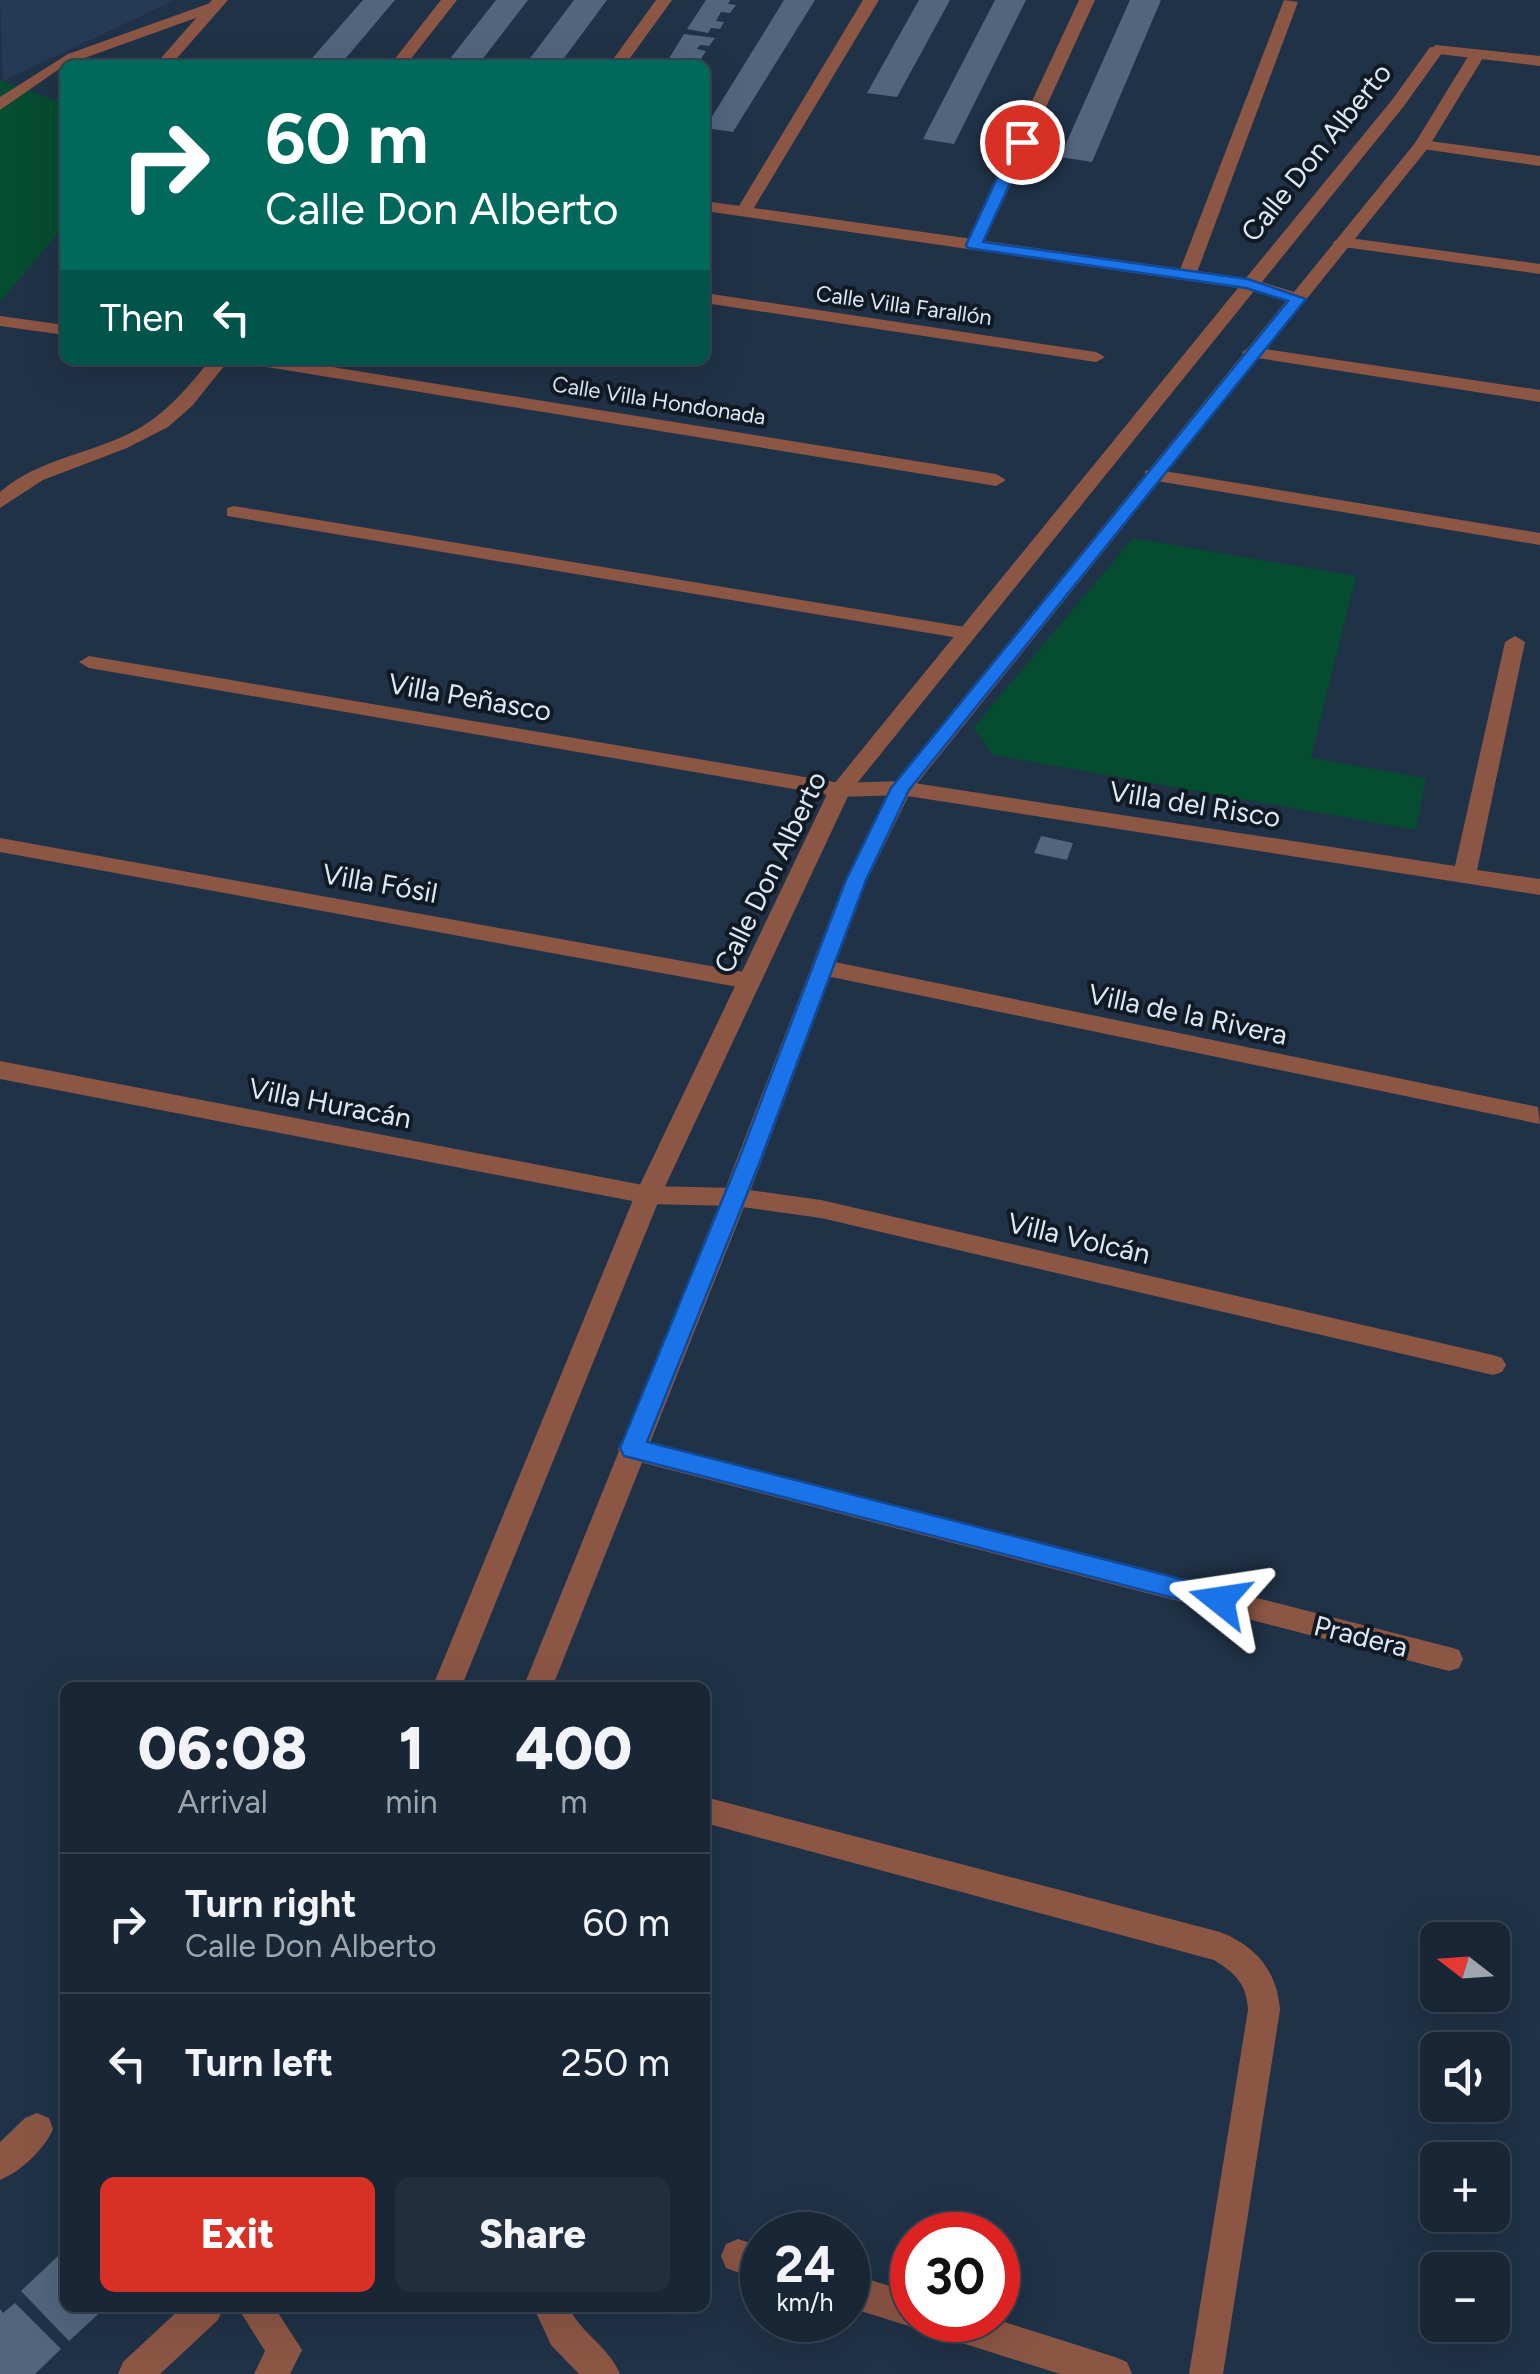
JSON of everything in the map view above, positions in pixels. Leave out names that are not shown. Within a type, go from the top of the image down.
[{"type":"street","points":[[402,60],[449,0]]},
{"type":"street","points":[[621,60],[664,0]]},
{"type":"street","points":[[744,211],[870,0]]},
{"type":"street","points":[[974,245],[1086,0]]},
{"type":"street","points":[[1186,275],[1290,2]]},
{"type":"street","points":[[167,60],[216,4]]},
{"type":"street","points":[[73,60],[216,4]]},
{"type":"street","name":"Calle Don Alberto","points":[[448,1682],[648,1195],[840,790],[1398,104],[1436,50],[1478,54]]},
{"type":"street","points":[[540,1682],[735,1197],[856,880],[900,788],[1422,145],[1478,54],[1540,61]]},
{"type":"street","points":[[0,105],[60,66]]},
{"type":"street","points":[[1422,145],[1540,161]]},
{"type":"street","points":[[710,207],[1248,284],[1298,299]]},
{"type":"street","points":[[1342,242],[1540,269]]},
{"type":"street","name":"Calle Villa Farallón","points":[[710,299],[1096,356]]},
{"type":"street","points":[[0,321],[60,329]]},
{"type":"street","points":[[1251,352],[1540,396]]},
{"type":"street","points":[[0,502],[24,479],[86,458],[159,424],[215,365]]},
{"type":"street","name":"Calle Villa Hondonada","points":[[286,365],[996,480]]},
{"type":"street","points":[[0,475],[24,479]]},
{"type":"street","points":[[1152,475],[1540,540]]},
{"type":"street","points":[[234,512],[965,634]]},
{"type":"street","points":[[1464,876],[1515,642]]},
{"type":"street","name":"Villa Peñasco","points":[[89,662],[840,790]]},
{"type":"street","name":"Villa del Risco","points":[[840,790],[900,788],[1540,887]]},
{"type":"street","name":"Villa Fósil","points":[[0,845],[749,982]]},
{"type":"street","name":"Villa de la Rivera","points":[[825,968],[1538,1116]]},
{"type":"street","name":"Villa Huracán","points":[[0,1070],[648,1195]]},
{"type":"street","name":"Villa Volcán","points":[[648,1195],[735,1197],[820,1209],[1493,1366]]},
{"type":"street","name":"Pradera","points":[[632,1448],[1450,1659]]},
{"type":"street","points":[[710,1811],[1220,1948],[1239,1957],[1255,1972],[1264,1991],[1264,2010],[1206,2374]]},
{"type":"street","points":[[0,2164],[37,2129]]},
{"type":"street","points":[[135,2374],[202,2312]]},
{"type":"street","points":[[258,2312],[286,2350],[271,2374]]},
{"type":"street","points":[[553,2312],[564,2333],[604,2374]]},
{"type":"street","points":[[1013,2342],[1115,2374]]},
{"type":"shaded area","points":[[0,0],[175,0],[3,81]]},
{"type":"green space","points":[[0,80],[60,102],[60,231],[0,302]]},
{"type":"green space","points":[[1133,538],[1356,576],[1311,758],[1426,778],[1416,830],[993,755],[973,728]]},
{"type":"building","points":[[363,0],[395,0],[344,60],[310,60]]},
{"type":"building","points":[[496,0],[528,0],[482,60],[449,60]]},
{"type":"building","points":[[574,0],[607,0],[563,60],[529,60]]},
{"type":"building","points":[[706,0],[730,0],[728,4],[736,5],[730,13],[721,12],[716,21],[724,22],[720,29],[711,28],[708,33],[687,29]]},
{"type":"building","points":[[784,0],[815,0],[733,132],[710,129],[710,120]]},
{"type":"building","points":[[919,0],[950,0],[897,97],[867,93]]},
{"type":"building","points":[[995,0],[1026,0],[954,144],[923,139]]},
{"type":"building","points":[[1130,0],[1161,0],[1092,162],[1060,157]]},
{"type":"building","points":[[684,34],[715,38],[709,46],[700,45],[697,49],[706,51],[700,60],[668,60]]},
{"type":"building","points":[[1041,836],[1073,843],[1067,860],[1034,853]]},
{"type":"building","points":[[58,2256],[60,2312],[101,2312],[69,2341],[21,2291]]},
{"type":"building","points":[[15,2303],[61,2349],[35,2374],[0,2374],[0,2309],[3,2313]]},
{"type":"route","points":[[1022,142],[974,245],[1248,284],[1298,299],[900,788],[856,880],[748,1164],[632,1448],[1220,1600]]}]
